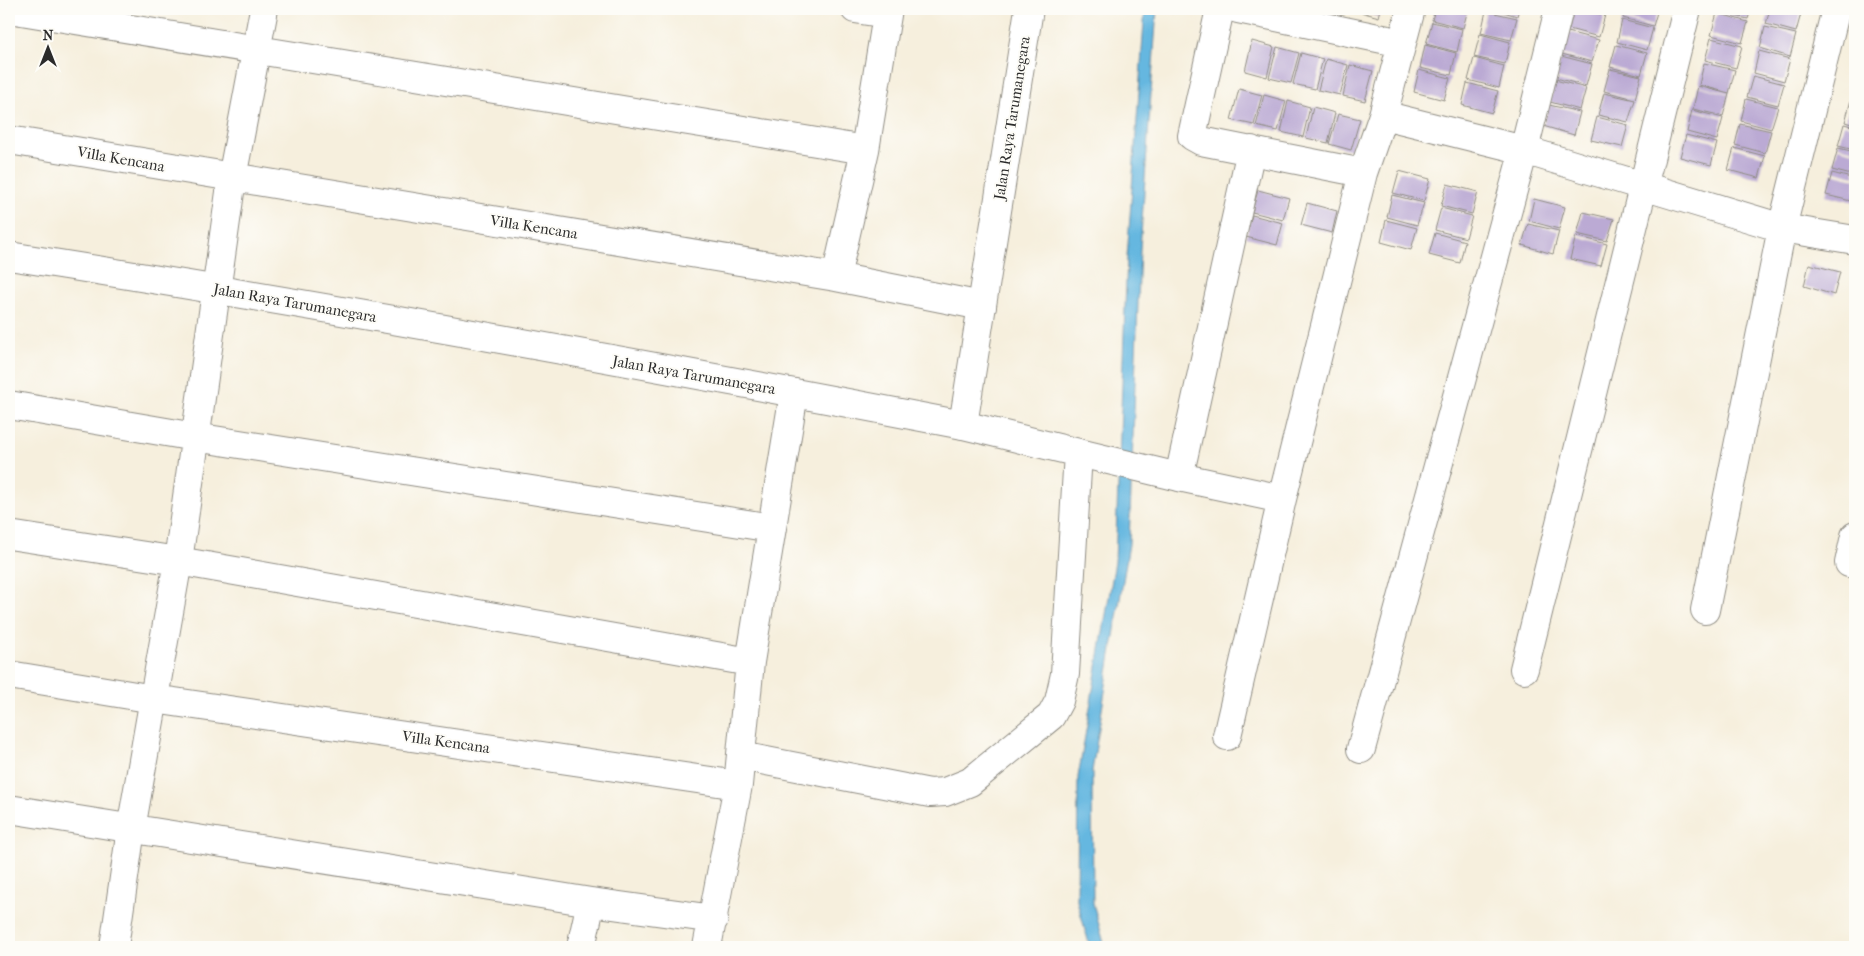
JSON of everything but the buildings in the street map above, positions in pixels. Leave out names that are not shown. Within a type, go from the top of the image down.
[{"type":"street","points":[[9,9],[864,150]]},
{"type":"street","points":[[114,947],[131,829],[178,561],[232,178],[264,9]]},
{"type":"street","points":[[836,277],[864,150],[888,11],[856,9]]},
{"type":"street","name":"Jalan Raya Tarumanegara","points":[[9,256],[218,288],[794,392],[963,425],[1029,9]]},
{"type":"street","points":[[1220,9],[1192,136],[1201,141],[1363,173]]},
{"type":"street","points":[[1238,9],[1402,43]]},
{"type":"street","points":[[1227,736],[1282,499],[1363,173],[1383,115],[1411,9]]},
{"type":"street","points":[[1361,749],[1524,150],[1559,9]]},
{"type":"street","points":[[1524,669],[1687,9]]},
{"type":"street","points":[[1705,610],[1782,228],[1836,9]]},
{"type":"street","points":[[1383,115],[1524,150],[1782,228],[1855,240]]},
{"type":"street","name":"Villa Kencana","points":[[9,140],[836,277],[982,306]]},
{"type":"street","points":[[1179,477],[1251,150]]},
{"type":"street","points":[[707,947],[714,919],[738,785],[750,662],[794,392]]},
{"type":"street","points":[[9,404],[195,437],[772,528]]},
{"type":"street","points":[[963,425],[1147,470],[1282,499]]},
{"type":"street","points":[[741,756],[930,793],[945,792],[970,782],[1051,716],[1059,701],[1064,674],[1091,456]]},
{"type":"street","points":[[9,536],[178,561],[750,662]]},
{"type":"street","points":[[1849,563],[1855,536]]},
{"type":"street","name":"Villa Kencana","points":[[9,675],[154,699],[738,785]]},
{"type":"street","points":[[9,809],[591,902],[714,919]]},
{"type":"street","points":[[581,947],[591,902]]},
{"type":"water","points":[[1145,9],[1157,9],[1140,249],[1129,544],[1092,771],[1093,903],[1105,947],[1090,947],[1077,901],[1078,777],[1115,562],[1127,257]]}]
